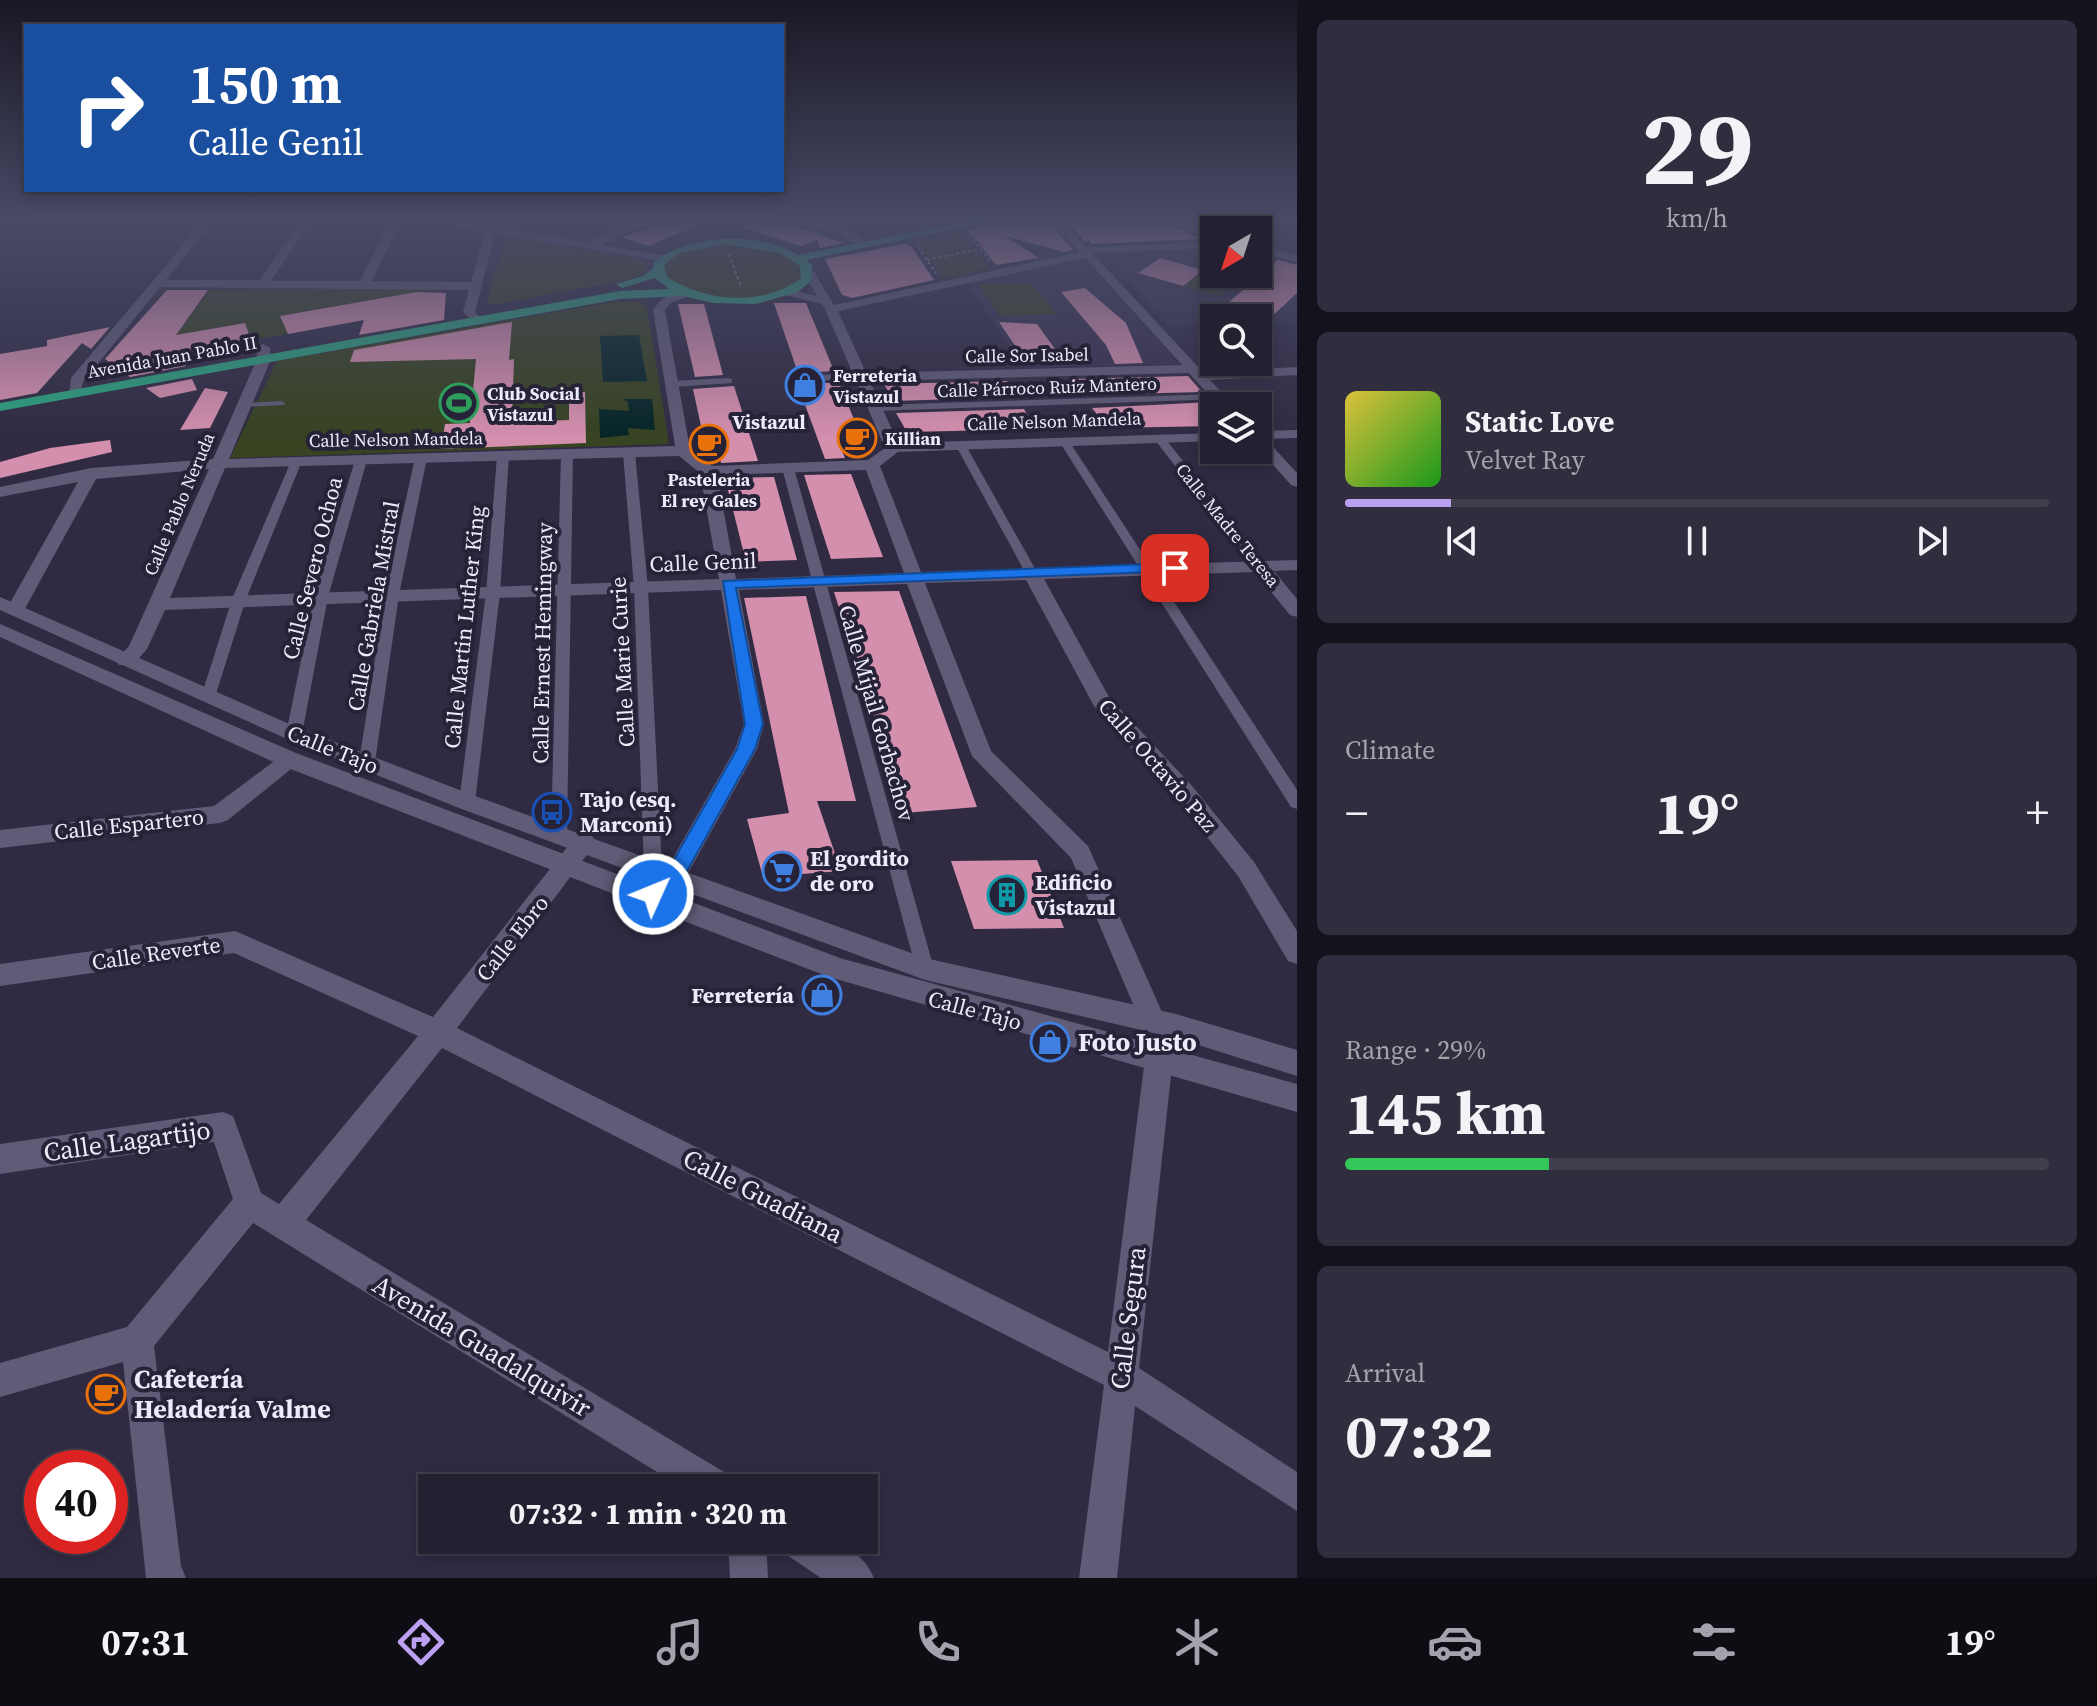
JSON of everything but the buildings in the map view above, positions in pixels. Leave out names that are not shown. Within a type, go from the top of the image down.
[{"type":"main road","name":"Avenida Juan Pablo II","points":[[0,396],[75,387],[264,354],[588,292]]},
{"type":"main road","name":"Avenida Juan Pablo II","points":[[473,316],[620,295],[684,293],[745,301],[789,292]]},
{"type":"main road","name":"Avenida Juan Pablo II","points":[[0,407],[75,387]]},
{"type":"street","points":[[75,387],[150,292]]},
{"type":"street","points":[[473,316],[475,292]]},
{"type":"street","points":[[789,292],[829,306],[908,292]]},
{"type":"street","points":[[684,293],[668,299],[659,310],[683,451],[708,471],[872,465],[893,449],[821,292]]},
{"type":"street","points":[[1122,292],[1214,392]]},
{"type":"street","name":"Calle Pablo Neruda","points":[[126,660],[137,649],[158,604],[264,354]]},
{"type":"street","name":"Calle Sor Isabel","points":[[862,377],[1297,371]]},
{"type":"street","points":[[800,378],[862,377]]},
{"type":"street","points":[[673,384],[728,381]]},
{"type":"street","name":"Calle Párroco Ruiz Mantero","points":[[876,408],[1200,402]]},
{"type":"street","points":[[1272,436],[1297,434]]},
{"type":"street","name":"Calle Nelson Mandela","points":[[893,449],[960,444],[1200,437]]},
{"type":"street","name":"Calle Madre Teresa","points":[[1159,438],[1297,611]]},
{"type":"street","points":[[1064,441],[1297,803]]},
{"type":"street","name":"Calle Octavio Paz","points":[[960,444],[1101,701],[1185,793],[1246,869],[1297,953]]},
{"type":"street","name":"Calle Nelson Mandela","points":[[0,492],[91,473],[217,464],[683,451]]},
{"type":"street","name":"Calle Marie Curie","points":[[629,453],[664,873]]},
{"type":"street","points":[[1272,453],[1297,482]]},
{"type":"street","name":"Calle Ernest Hemingway","points":[[559,834],[567,454]]},
{"type":"street","name":"Calle Martin Luther King","points":[[467,802],[493,593],[503,456]]},
{"type":"street","name":"Calle Gabriela Mistral","points":[[367,762],[392,595],[421,458]]},
{"type":"street","name":"Calle Severo Ochoa","points":[[294,734],[321,597],[361,460]]},
{"type":"street","points":[[208,697],[239,599],[296,461]]},
{"type":"street","points":[[872,465],[983,756],[1080,853],[1153,1021]]},
{"type":"street","name":"Calle Mijail Gorbachov","points":[[788,468],[925,969]]},
{"type":"street","points":[[660,902],[653,894],[653,885],[661,879],[746,749],[754,724],[708,471]]},
{"type":"street","points":[[8,606],[91,473]]},
{"type":"street","name":"Calle Genil","points":[[158,604],[1297,565]]},
{"type":"street","name":"Calle Tajo","points":[[8,606],[294,734],[467,802],[584,842],[925,969],[1153,1021],[1297,1063]]},
{"type":"street","name":"Calle Tajo","points":[[0,630],[288,759],[838,969],[919,995],[1297,1098]]},
{"type":"street","name":"Calle Espartero","points":[[0,839],[220,814],[288,759]]},
{"type":"street","name":"Calle Ebro","points":[[438,1032],[584,842]]},
{"type":"street","name":"Calle Reverte","points":[[0,975],[235,942],[438,1032]]},
{"type":"street","points":[[282,1225],[438,1032]]},
{"type":"street","name":"Calle Guadiana","points":[[438,1032],[1121,1376],[1297,1493]]},
{"type":"street","name":"Calle Segura","points":[[1098,1578],[1159,1058]]},
{"type":"street","name":"Calle Lagartijo","points":[[0,1159],[223,1126],[249,1203]]},
{"type":"street","points":[[0,1380],[137,1341],[249,1203]]},
{"type":"street","name":"Avenida Guadalquivir","points":[[249,1203],[693,1474]]},
{"type":"street","points":[[137,1341],[163,1573],[167,1578]]},
{"type":"street","points":[[748,1554],[749,1578]]},
{"type":"street","points":[[818,1554],[855,1578]]},
{"type":"lane","points":[[243,405],[281,403]]},
{"type":"path","points":[[742,292],[745,301]]},
{"type":"shaded area","points":[[973,292],[1114,292],[1179,364],[1025,368]]},
{"type":"shaded area","points":[[1137,292],[1297,292],[1297,322],[1272,323],[1272,304],[1200,304],[1200,325],[1169,326]]},
{"type":"shaded area","points":[[639,335],[647,381],[603,382],[600,336]]},
{"type":"shaded area","points":[[623,399],[652,399],[655,430],[628,428],[629,435],[600,438],[599,409],[629,411],[628,402]]},
{"type":"green space","points":[[208,292],[420,292],[280,316],[288,334],[251,340],[244,323],[192,332],[163,353]]},
{"type":"green space","points":[[490,292],[563,292],[496,304],[487,302]]},
{"type":"green space","points":[[692,292],[789,292],[764,300],[745,301]]},
{"type":"green space","points":[[983,292],[1038,292],[1056,314],[1000,316]]},
{"type":"green space","points":[[1204,292],[1226,292],[1220,296]]},
{"type":"green space","name":"Club Social Vistazul","points":[[614,302],[639,302],[647,307],[669,444],[230,458],[277,361]]},
{"type":"place","name":"Ferreteria Vistazul","points":[[805,385]]},
{"type":"place","name":"Club Social Vistazul","points":[[459,403]]},
{"type":"place","name":"Killian","points":[[857,438]]},
{"type":"place","name":"Pasteleria El rey Gales","points":[[709,444]]},
{"type":"place","name":"Tajo (esq. Marconi)","points":[[552,812]]},
{"type":"place","name":"El gordito de oro","points":[[782,871]]},
{"type":"place","name":"Edificio Vistazul","points":[[1007,895]]},
{"type":"place","name":"Ferretería","points":[[822,995]]},
{"type":"place","name":"Foto Justo","points":[[1050,1042]]},
{"type":"place","name":"Cafetería Heladería Valme","points":[[106,1394]]},
{"type":"district","name":"Vistazul","points":[[769,422]]},
{"type":"route","points":[[653,894],[653,885],[661,879],[674,877],[746,749],[754,724],[728,584],[1175,568]]}]
